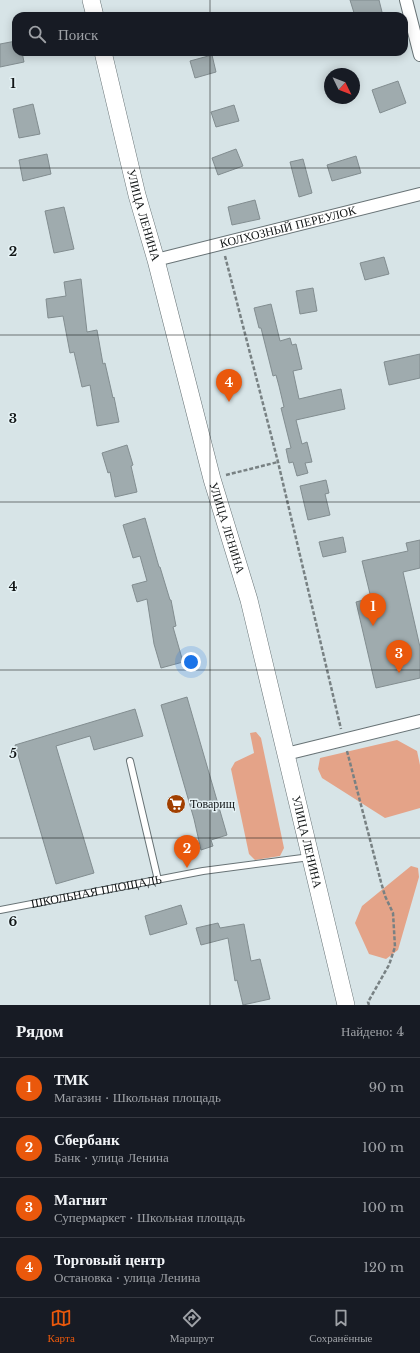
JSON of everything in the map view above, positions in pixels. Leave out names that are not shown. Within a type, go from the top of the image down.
[{"type":"main road","points":[[91,0],[94,12]]},
{"type":"main road","name":"УЛИЦА ЛЕНИНА","points":[[105,56],[138,195],[212,479],[249,600],[312,857],[346,1005]]},
{"type":"street","points":[[406,0],[420,55]]},
{"type":"street","name":"КОЛХОЗНЫЙ ПЕРЕУЛОК","points":[[156,260],[420,194]]},
{"type":"street","points":[[286,754],[420,721]]},
{"type":"lane","points":[[130,761],[158,880]]},
{"type":"lane","name":"ШКОЛЬНАЯ ПЛОЩАДЬ","points":[[0,910],[203,871],[312,857]]},
{"type":"path","points":[[222,244],[278,462],[344,740],[381,882],[385,896],[393,913],[395,947],[389,965],[368,1002],[369,1005]]},
{"type":"path","points":[[212,479],[278,462]]},
{"type":"shaded area","points":[[256,732],[261,738],[284,848],[280,856],[255,860],[249,854],[231,769],[235,762],[254,753],[250,733]]},
{"type":"shaded area","points":[[397,740],[417,751],[420,765],[420,808],[385,818],[322,778],[318,769],[320,758]]},
{"type":"shaded area","points":[[411,866],[418,868],[419,877],[398,950],[386,959],[369,954],[355,923],[362,906]]},
{"type":"building","points":[[350,0],[379,0],[382,12],[354,12]]},
{"type":"building","points":[[12,42],[12,56],[23,56],[24,62],[0,67],[0,44]]},
{"type":"building","points":[[212,56],[216,72],[195,78],[190,61]]},
{"type":"building","points":[[398,81],[406,103],[380,113],[372,90]]},
{"type":"building","points":[[33,104],[40,134],[19,138],[13,109]]},
{"type":"building","points":[[234,105],[239,121],[216,127],[211,112]]},
{"type":"building","points":[[236,149],[243,166],[218,175],[212,158]]},
{"type":"building","points":[[47,154],[51,174],[23,181],[19,160]]},
{"type":"building","points":[[356,156],[361,173],[332,181],[327,165]]},
{"type":"building","points":[[303,159],[312,193],[299,197],[290,162]]},
{"type":"building","points":[[255,200],[260,219],[232,225],[228,207]]},
{"type":"building","points":[[64,207],[74,249],[54,253],[45,211]]},
{"type":"building","points":[[384,257],[389,274],[365,280],[360,263]]},
{"type":"building","points":[[81,279],[87,332],[97,330],[103,364],[105,363],[119,422],[97,426],[90,385],[82,387],[74,352],[70,353],[63,316],[48,318],[46,299],[66,296],[64,282]]},
{"type":"building","points":[[313,288],[317,311],[300,314],[296,291]]},
{"type":"building","points":[[271,304],[280,341],[290,338],[292,345],[296,344],[302,369],[293,371],[299,399],[341,389],[345,409],[296,420],[302,444],[307,442],[312,462],[305,463],[308,473],[297,476],[293,462],[289,463],[286,449],[291,448],[281,408],[284,407],[279,386],[276,375],[273,376],[261,328],[259,328],[254,308]]},
{"type":"building","points":[[420,354],[420,378],[389,385],[384,362]]},
{"type":"building","points":[[127,445],[133,465],[131,466],[137,492],[115,497],[110,472],[108,473],[102,453]]},
{"type":"building","points":[[326,480],[329,493],[325,494],[330,515],[308,520],[300,486]]},
{"type":"building","points":[[145,518],[159,567],[171,600],[176,626],[173,627],[183,662],[161,668],[154,644],[147,599],[137,602],[132,585],[147,581],[140,556],[133,558],[123,525]]},
{"type":"building","points":[[343,537],[346,552],[323,557],[319,542]]},
{"type":"building","points":[[420,540],[420,568],[403,572],[420,647],[420,678],[376,688],[356,602],[371,598],[362,561],[408,551],[406,543]]},
{"type":"building","points":[[187,697],[227,835],[211,840],[213,846],[201,850],[194,819],[161,705]]},
{"type":"building","points":[[135,709],[143,736],[94,750],[90,736],[56,746],[94,873],[56,884],[15,745]]},
{"type":"building","points":[[181,905],[187,924],[150,935],[145,916]]},
{"type":"building","points":[[218,923],[220,928],[244,924],[251,961],[260,959],[270,999],[243,1005],[237,980],[235,981],[228,938],[201,945],[196,928]]},
{"type":"place","name":"Торговый центр","points":[[229,402]]},
{"type":"place","name":"ТМК","points":[[373,626]]},
{"type":"place","name":"Магнит","points":[[399,673]]},
{"type":"place","name":"Товарищ","points":[[176,804]]},
{"type":"place","name":"Сбербанк","points":[[187,868]]}]
